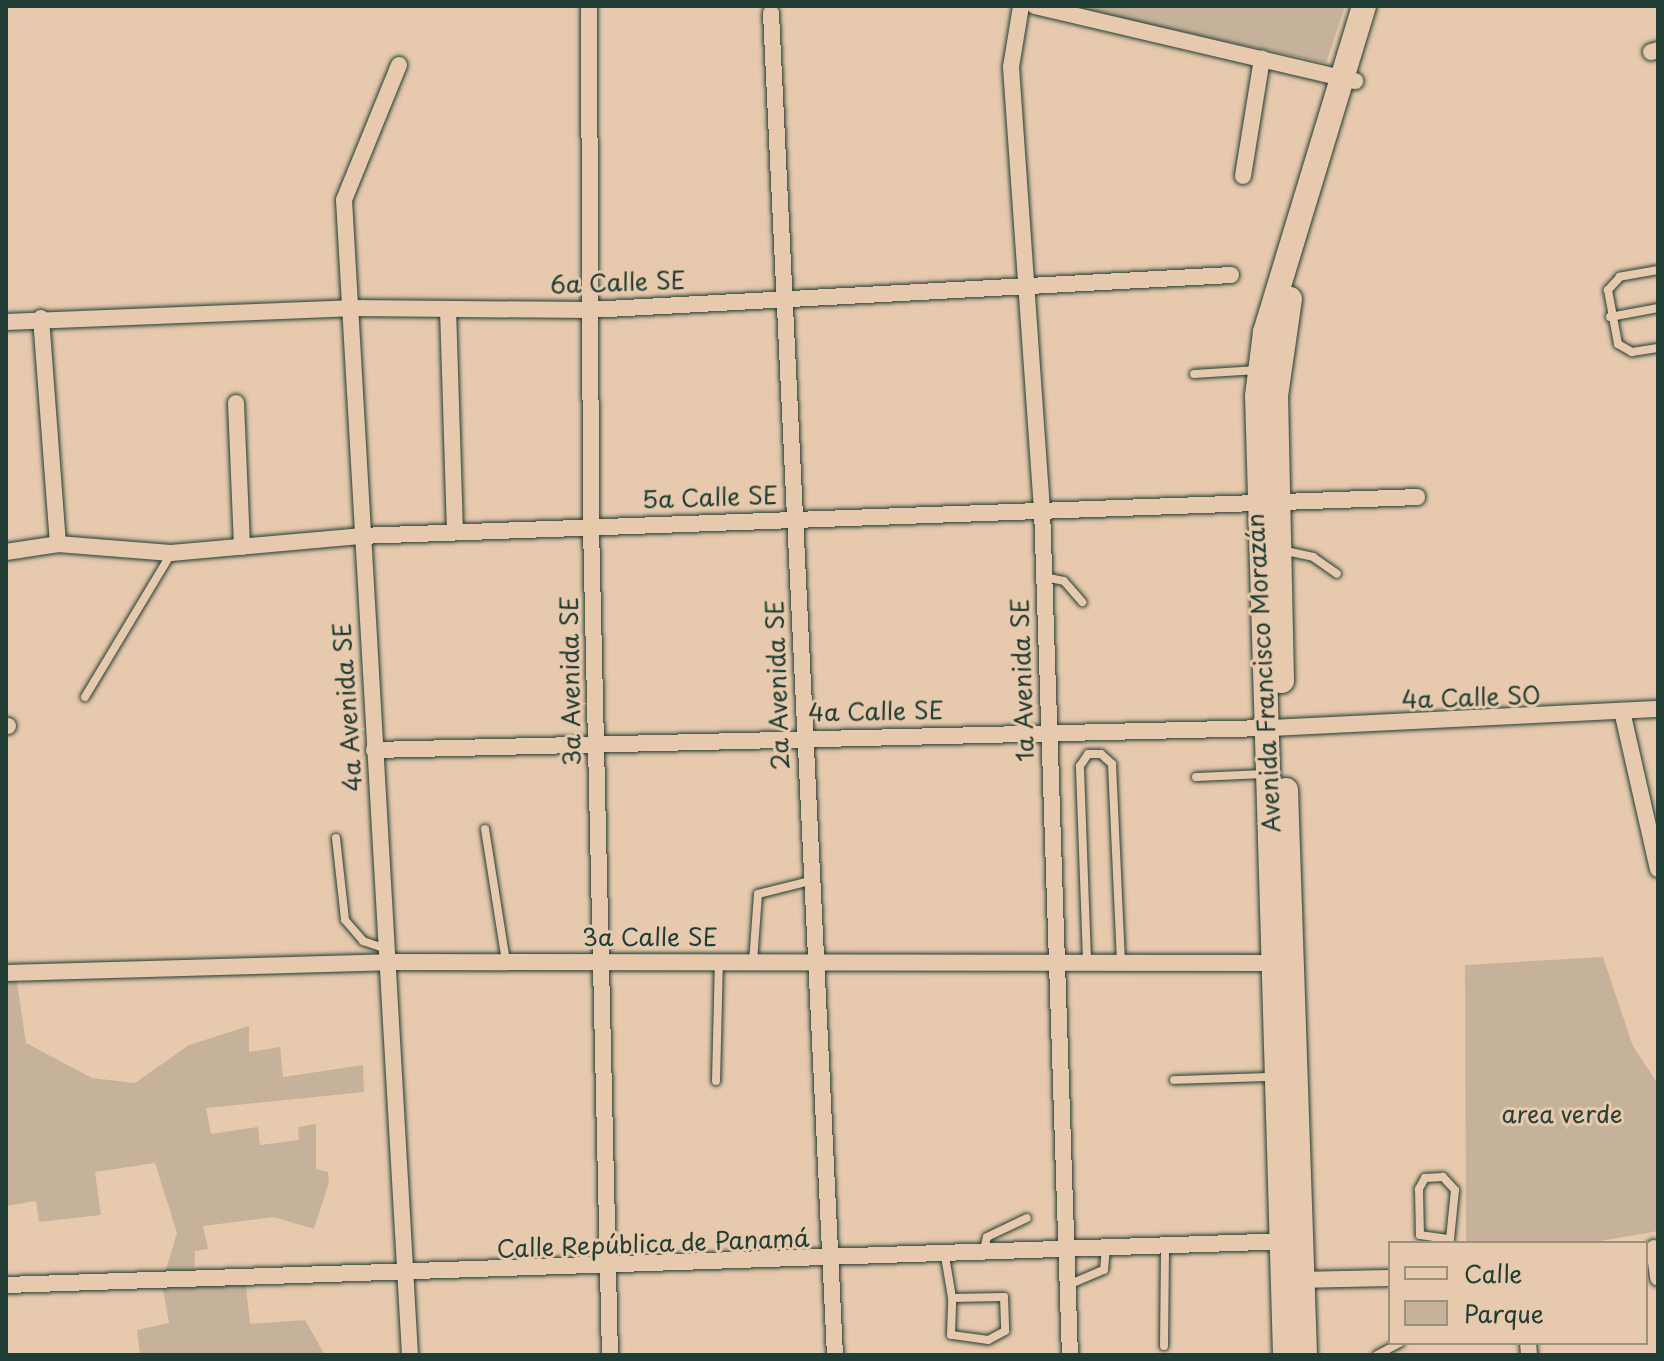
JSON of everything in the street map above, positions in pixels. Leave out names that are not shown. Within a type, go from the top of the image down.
[{"type":"main road","name":"Avenida Francisco Morazán","points":[[1305,1355],[1293,1279],[1291,1241],[1276,728],[1259,370],[1348,79],[1364,6]]},
{"type":"main road","name":"Avenida Francisco Morazán","points":[[1348,79],[1379,6]]},
{"type":"main road","name":"Avenida Francisco Morazán","points":[[1291,1241],[1277,1077],[1284,963],[1270,773],[1276,728],[1276,550],[1264,498],[1292,262]]},
{"type":"main road","name":"Avenida Francisco Morazán","points":[[1285,1355],[1293,1279]]},
{"type":"street","name":"3a Avenida SE","points":[[589,6],[591,526],[610,1355]]},
{"type":"street","name":"1a Avenida SE","points":[[1021,6],[1012,36],[1011,67],[1030,286],[1042,508],[1070,1355]]},
{"type":"street","points":[[1035,6],[1348,79]]},
{"type":"street","name":"2a Avenida SE","points":[[771,13],[796,518],[801,736],[835,1355]]},
{"type":"street","points":[[1243,176],[1262,59]]},
{"type":"street","name":"4a Avenida SE","points":[[399,65],[344,200],[360,536],[410,1355]]},
{"type":"street","name":"6a Calle SE","points":[[6,322],[41,318],[350,308],[589,310],[1231,275]]},
{"type":"street","points":[[448,309],[455,532]]},
{"type":"street","points":[[41,318],[58,544]]},
{"type":"street","points":[[236,403],[242,547]]},
{"type":"street","name":"5a Calle SE","points":[[6,552],[58,544],[171,553],[360,536],[1264,498],[1417,497]]},
{"type":"street","name":"4a Calle SO","points":[[1276,728],[1554,719],[1658,709]]},
{"type":"street","points":[[1622,711],[1658,869]]},
{"type":"street","name":"4a Calle SE","points":[[374,750],[801,736],[1276,728]]},
{"type":"street","name":"3a Calle SE","points":[[6,973],[387,956],[506,961],[815,963],[1056,959],[1121,963],[1284,963]]},
{"type":"street","name":"Calle República de Panamá","points":[[6,1285],[193,1277],[609,1270],[1291,1241]]},
{"type":"street","points":[[1653,1248],[1658,1278]]},
{"type":"street","points":[[1293,1279],[1388,1278]]},
{"type":"lane","points":[[1658,270],[1620,277],[1608,290],[1610,317],[1618,344],[1632,352],[1658,348]]},
{"type":"lane","points":[[1610,317],[1658,308]]},
{"type":"lane","points":[[1194,374],[1259,370]]},
{"type":"lane","points":[[1276,550],[1313,557],[1337,574]]},
{"type":"lane","points":[[85,697],[171,553]]},
{"type":"lane","points":[[1043,577],[1064,581],[1082,602]]},
{"type":"lane","points":[[1087,960],[1080,766],[1088,754],[1101,754],[1112,764],[1121,963]]},
{"type":"lane","points":[[1196,777],[1270,773]]},
{"type":"lane","points":[[485,829],[506,961]]},
{"type":"lane","points":[[336,838],[345,920],[363,941],[387,956]]},
{"type":"lane","points":[[753,962],[758,894],[810,881]]},
{"type":"lane","points":[[716,1081],[719,962]]},
{"type":"lane","points":[[1174,1080],[1277,1077]]},
{"type":"lane","points":[[1443,1177],[1455,1190],[1450,1241],[1420,1235],[1419,1189],[1425,1178],[1443,1177]]},
{"type":"lane","points":[[983,1254],[987,1237],[1027,1218]]},
{"type":"lane","points":[[1164,1346],[1165,1245]]},
{"type":"lane","points":[[1067,1286],[1104,1270],[1106,1248]]},
{"type":"lane","points":[[945,1256],[952,1298],[951,1335],[988,1340],[1005,1331],[1004,1297],[952,1298]]},
{"type":"lane","points":[[1377,1355],[1396,1345]]},
{"type":"green space","points":[[1064,6],[1345,6],[1326,63]]},
{"type":"green space","name":"area verde","points":[[1603,957],[1633,1046],[1658,1084],[1658,1231],[1600,1241],[1466,1241],[1465,965]]},
{"type":"green space","points":[[16,976],[26,1043],[92,1078],[135,1083],[189,1045],[249,1026],[249,1052],[280,1047],[283,1077],[363,1065],[364,1092],[206,1108],[211,1134],[258,1127],[260,1145],[299,1140],[298,1127],[316,1124],[316,1169],[328,1172],[329,1182],[314,1229],[274,1217],[203,1226],[208,1249],[195,1251],[194,1275],[245,1278],[250,1324],[305,1320],[325,1355],[140,1355],[137,1330],[169,1323],[162,1283],[177,1233],[155,1163],[95,1172],[101,1215],[39,1222],[36,1201],[6,1206],[6,977]]}]
